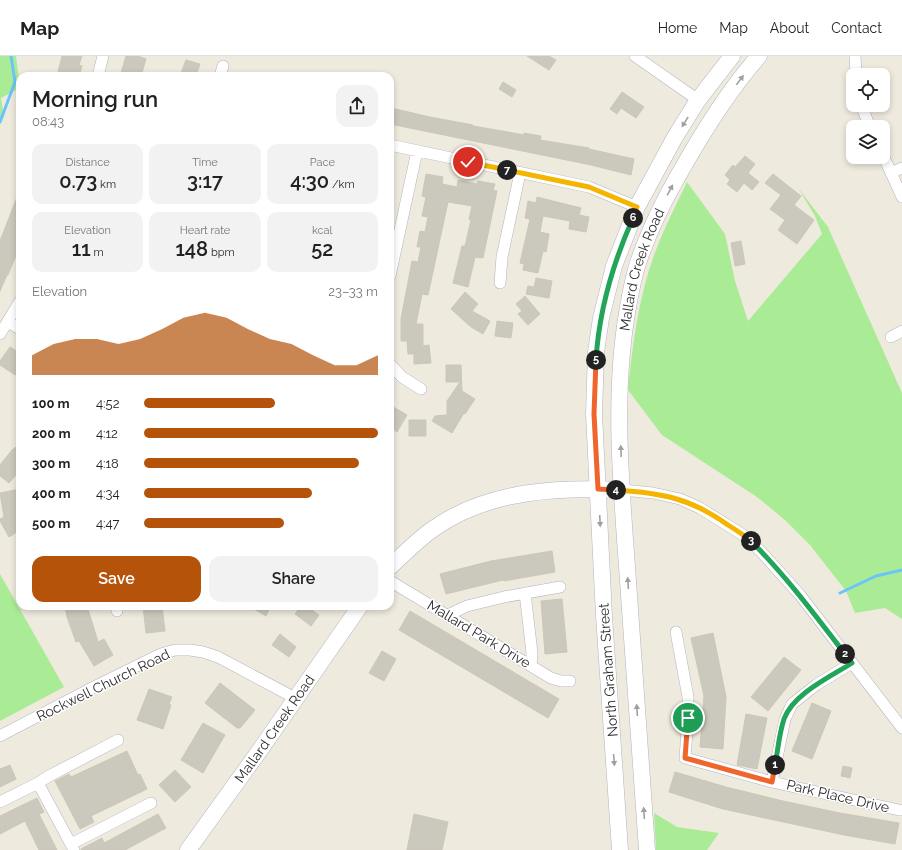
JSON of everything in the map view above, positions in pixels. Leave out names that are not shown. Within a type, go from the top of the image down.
[{"type":"main road","name":"Mallard Creek Road","points":[[598,489],[594,390],[596,352],[601,318],[614,266],[637,207],[675,137],[698,100],[732,56]]},
{"type":"main road","name":"Mallard Creek Road","points":[[622,490],[620,374],[625,327],[631,292],[639,260],[657,215],[702,134],[729,95],[759,56]]},
{"type":"main road","points":[[394,563],[435,527],[468,509],[488,502],[524,493],[542,491],[598,489],[622,490]]},
{"type":"main road","name":"North Graham Street","points":[[598,489],[604,616],[620,850]]},
{"type":"main road","name":"North Graham Street","points":[[622,490],[647,850]]},
{"type":"main road","name":"Mallard Creek Road","points":[[188,850],[256,757],[295,698],[357,610]]},
{"type":"street","points":[[99,72],[103,56]]},
{"type":"street","points":[[635,56],[698,100]]},
{"type":"street","points":[[856,56],[856,68]]},
{"type":"street","points":[[394,146],[589,187],[637,207]]},
{"type":"street","points":[[394,257],[417,151]]},
{"type":"street","points":[[887,164],[902,198]]},
{"type":"street","points":[[891,173],[902,168]]},
{"type":"street","points":[[500,283],[502,257],[520,173]]},
{"type":"street","points":[[0,334],[16,308]]},
{"type":"street","points":[[8,322],[16,327]]},
{"type":"street","points":[[891,337],[902,331]]},
{"type":"street","points":[[394,368],[402,377],[421,390]]},
{"type":"street","points":[[622,490],[654,493],[680,499],[700,508],[748,538],[800,595],[902,728]]},
{"type":"street","name":"Mallard Park Drive","points":[[394,583],[551,678],[560,681],[570,681]]},
{"type":"street","points":[[448,615],[467,606],[479,603],[525,593],[560,588]]},
{"type":"street","points":[[525,593],[532,653],[531,666]]},
{"type":"street","name":"Park Place Drive","points":[[676,632],[688,697],[685,758],[772,782],[899,810]]},
{"type":"street","name":"Rockwell Church Road","points":[[0,736],[128,670],[161,654],[175,650],[203,652],[218,657],[295,698]]},
{"type":"street","points":[[772,782],[784,718],[792,704],[816,686],[852,663]]},
{"type":"street","points":[[0,802],[118,740]]},
{"type":"street","points":[[38,783],[72,847],[151,803]]},
{"type":"green space","points":[[0,56],[16,56],[18,72],[16,72],[16,90],[1,98],[4,116],[0,124]]},
{"type":"green space","points":[[687,182],[725,234],[735,281],[748,321],[822,234],[815,216],[798,188],[828,227],[902,393],[902,619],[885,608],[855,613],[846,591],[810,545],[785,520],[757,497],[662,435],[628,390],[638,314],[647,276],[663,233]]},
{"type":"green space","points":[[0,574],[16,602],[16,610],[20,610],[64,687],[0,721]]},
{"type":"green space","points":[[654,813],[677,827],[719,833],[707,850],[656,850]]},
{"type":"building","points":[[62,56],[82,56],[79,65],[82,66],[80,72],[58,72]]},
{"type":"building","points":[[126,56],[138,56],[146,59],[142,72],[121,72]]},
{"type":"building","points":[[527,56],[549,56],[556,60],[549,70]]},
{"type":"building","points":[[186,60],[200,64],[197,72],[182,72]]},
{"type":"building","points":[[503,82],[516,90],[512,97],[499,89]]},
{"type":"building","points":[[622,92],[644,107],[636,118],[621,108],[617,114],[610,109]]},
{"type":"building","points":[[394,109],[473,126],[524,135],[524,133],[541,136],[540,140],[589,148],[634,159],[631,175],[591,165],[394,125]]},
{"type":"building","points":[[745,156],[755,164],[748,173],[759,182],[752,190],[744,183],[737,192],[727,184],[730,180],[725,175],[733,165],[735,167]]},
{"type":"building","points":[[426,174],[443,177],[442,184],[457,187],[458,180],[477,184],[478,181],[495,184],[493,190],[497,191],[483,258],[475,257],[468,287],[453,283],[462,246],[465,246],[471,220],[469,219],[472,206],[448,202],[428,295],[422,294],[416,324],[423,324],[423,346],[429,345],[431,363],[414,364],[414,354],[408,354],[407,341],[401,341],[401,319],[412,261],[418,262],[421,247],[417,247],[420,231],[425,232],[428,217],[422,216],[426,197],[422,196]]},
{"type":"building","points":[[773,174],[801,196],[794,205],[814,220],[797,244],[778,230],[785,220],[770,209],[781,195],[765,183]]},
{"type":"building","points":[[537,197],[581,208],[579,215],[589,217],[586,232],[569,229],[570,221],[543,216],[540,232],[549,234],[546,252],[543,251],[538,273],[523,270],[524,264],[520,263],[530,219],[525,218],[528,201],[536,203]]},
{"type":"building","points":[[16,200],[16,256],[0,291],[0,241]]},
{"type":"building","points":[[741,241],[745,264],[735,266],[731,243]]},
{"type":"building","points":[[536,278],[552,281],[549,298],[526,294],[528,286],[534,287]]},
{"type":"building","points":[[465,292],[478,304],[472,311],[490,321],[483,334],[471,327],[451,309]]},
{"type":"building","points":[[525,296],[540,314],[528,325],[518,314],[522,311],[516,304]]},
{"type":"building","points":[[497,321],[513,323],[511,338],[495,336]]},
{"type":"building","points":[[10,347],[16,351],[15,375],[0,365],[0,361]]},
{"type":"building","points":[[446,365],[461,365],[462,391],[475,399],[465,414],[464,413],[452,433],[432,421],[435,416],[447,415],[447,401],[460,382],[446,382]]},
{"type":"building","points":[[394,407],[407,415],[397,432],[394,430]]},
{"type":"building","points":[[409,420],[426,420],[426,436],[409,436]]},
{"type":"building","points":[[16,447],[16,475],[9,483],[0,476],[0,465]]},
{"type":"building","points":[[16,490],[16,533],[9,537],[0,521],[0,519],[4,517],[0,493]]},
{"type":"building","points":[[552,551],[555,572],[503,580],[446,594],[440,574],[491,561]]},
{"type":"building","points":[[562,599],[567,652],[545,654],[541,601]]},
{"type":"building","points":[[66,610],[88,610],[98,642],[104,639],[113,655],[94,666],[79,641],[76,642]]},
{"type":"building","points":[[143,610],[162,610],[165,631],[146,633]]},
{"type":"building","points":[[256,610],[269,610],[266,616]]},
{"type":"building","points":[[298,610],[312,610],[319,615],[311,626],[295,614]]},
{"type":"building","points":[[410,611],[559,699],[548,718],[399,630]]},
{"type":"building","points":[[713,633],[726,697],[723,749],[700,747],[704,696],[691,638]]},
{"type":"building","points":[[280,634],[296,647],[289,657],[272,645]]},
{"type":"building","points":[[382,651],[396,659],[384,681],[369,673]]},
{"type":"building","points":[[784,657],[801,670],[768,711],[751,697]]},
{"type":"building","points":[[220,683],[255,710],[240,728],[237,728],[205,703]]},
{"type":"building","points":[[149,689],[172,697],[169,704],[171,705],[163,729],[137,720]]},
{"type":"building","points":[[812,703],[831,711],[812,759],[792,751]]},
{"type":"building","points":[[746,714],[767,718],[757,769],[737,765]]},
{"type":"building","points":[[203,723],[225,735],[203,773],[181,760]]},
{"type":"building","points":[[127,751],[138,775],[140,774],[147,789],[91,816],[94,822],[80,829],[55,781],[69,774],[71,777]]},
{"type":"building","points":[[10,765],[16,779],[0,787],[0,769]]},
{"type":"building","points":[[843,766],[852,768],[850,778],[841,776]]},
{"type":"building","points":[[175,770],[191,787],[175,802],[159,785]]},
{"type":"building","points":[[675,772],[726,787],[783,801],[899,823],[895,844],[844,835],[723,809],[669,792]]},
{"type":"building","points":[[37,798],[44,812],[39,814],[57,850],[39,850],[25,821],[0,834],[0,816]]},
{"type":"building","points":[[158,814],[166,828],[125,850],[81,850],[102,838],[104,843]]},
{"type":"building","points":[[414,814],[448,822],[442,850],[407,850]]},
{"type":"waterway","points":[[0,122],[15,82],[11,56]]},
{"type":"waterway","points":[[840,593],[876,576],[902,570]]},
{"type":"route","points":[[468,162],[589,187],[637,207],[622,244],[607,288],[596,352],[594,414],[598,489],[654,493],[680,499],[700,508],[748,538],[800,595],[852,663],[816,686],[792,704],[784,718],[772,782],[685,758],[688,718]]}]
